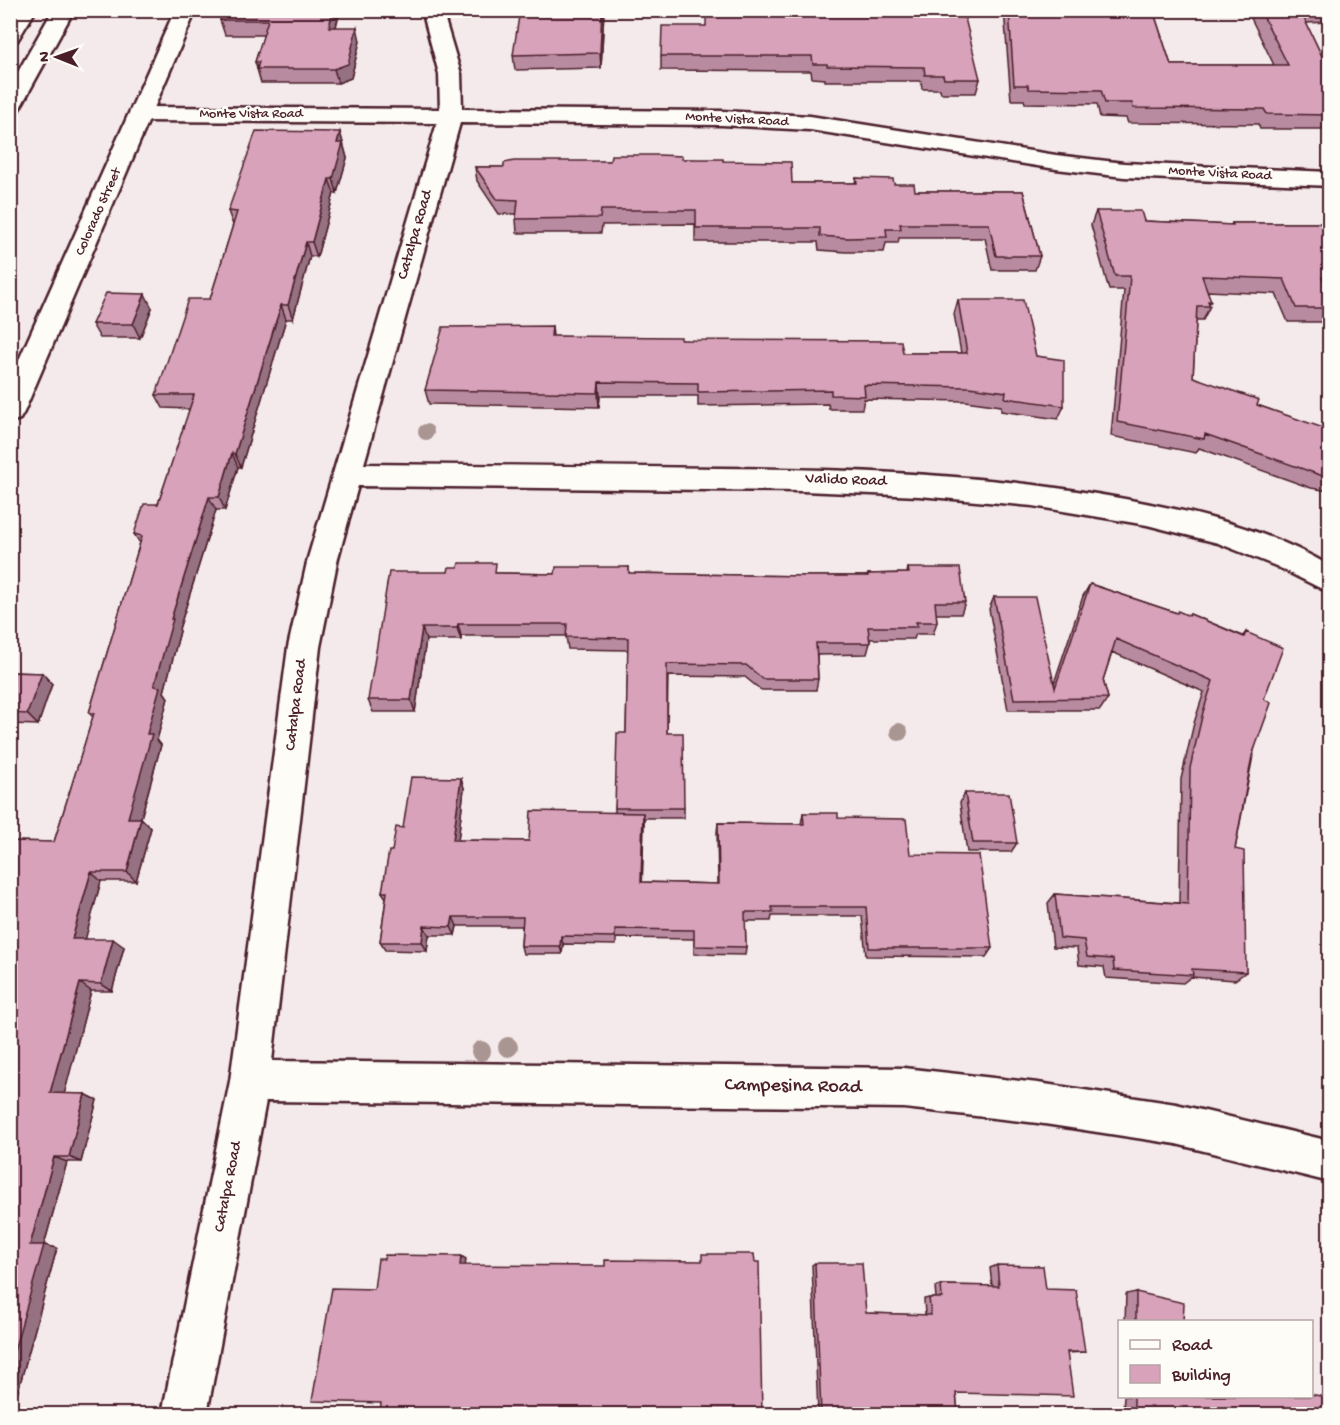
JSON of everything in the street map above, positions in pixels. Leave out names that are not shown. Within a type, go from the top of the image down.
[{"type":"main road","points":[[10,37],[27,10]]},
{"type":"main road","points":[[10,116],[64,10]]},
{"type":"main road","name":"Colorado Street","points":[[10,412],[186,10]]},
{"type":"main road","name":"Catalpa Road","points":[[184,1414],[250,1081],[304,647],[323,558],[451,115],[450,74],[432,10]]},
{"type":"main road","points":[[10,106],[43,50]]},
{"type":"main road","name":"Monte Vista Road","points":[[141,114],[722,117],[810,123],[1056,162],[1124,170],[1329,179]]},
{"type":"main road","name":"Valido Road","points":[[347,475],[842,480],[996,490],[1093,503],[1178,521],[1240,539],[1305,565],[1329,581]]},
{"type":"main road","name":"Campesina Road","points":[[250,1081],[904,1088],[1038,1103],[1176,1124],[1329,1162]]},
{"type":"building","points":[[224,10],[333,10],[329,27],[357,27],[348,64],[334,69],[257,69],[259,62],[255,62],[268,20],[220,20]]},
{"type":"building","points":[[520,10],[602,10],[600,53],[513,55]]},
{"type":"building","points":[[766,10],[963,10],[980,79],[944,79],[943,75],[925,75],[924,67],[827,66],[827,64],[813,64],[812,56],[661,56],[662,26],[706,26],[706,17],[765,15]]},
{"type":"building","points":[[1009,10],[1153,10],[1171,65],[1288,65],[1260,10],[1300,10],[1329,71],[1329,115],[1267,114],[1264,109],[1133,108],[1132,103],[1105,103],[1101,90],[1029,89],[1028,85],[1014,85]]},
{"type":"building","points":[[256,131],[340,132],[337,143],[343,143],[333,179],[329,179],[312,242],[306,242],[288,305],[281,305],[235,454],[232,453],[219,497],[209,497],[171,619],[173,619],[154,686],[160,687],[147,734],[152,734],[128,818],[141,818],[127,872],[91,872],[72,939],[113,939],[101,984],[80,983],[50,1093],[85,1094],[69,1157],[54,1157],[30,1245],[44,1245],[10,1365],[10,841],[54,842],[94,713],[89,713],[142,536],[134,534],[144,504],[158,504],[194,395],[156,395],[188,299],[210,299],[237,212],[228,211]]},
{"type":"building","points":[[611,155],[658,155],[682,156],[682,159],[791,162],[792,183],[857,183],[856,178],[893,179],[894,184],[914,184],[915,191],[1023,191],[1040,256],[996,256],[989,224],[900,224],[901,229],[886,229],[887,237],[848,238],[820,236],[820,228],[696,228],[696,210],[601,210],[600,218],[516,219],[518,200],[497,199],[475,167],[504,167],[504,163],[514,161],[610,161]]},
{"type":"building","points":[[1096,211],[1141,211],[1144,221],[1233,225],[1232,223],[1329,223],[1329,277],[1322,277],[1329,294],[1329,308],[1296,308],[1284,279],[1202,276],[1211,301],[1208,301],[1210,306],[1197,306],[1193,377],[1259,400],[1257,405],[1329,430],[1329,477],[1205,434],[1204,439],[1117,422],[1130,276],[1115,276]]},
{"type":"building","points":[[106,293],[145,294],[133,324],[92,324]]},
{"type":"building","points":[[958,300],[1023,300],[1036,356],[1064,360],[1064,406],[1005,398],[1006,392],[969,387],[864,385],[865,396],[831,395],[831,390],[698,392],[698,383],[599,382],[598,393],[425,390],[443,327],[552,326],[551,336],[681,337],[681,340],[901,341],[903,353],[967,353]]},
{"type":"building","points":[[459,563],[496,563],[495,573],[555,574],[556,567],[629,567],[629,573],[805,576],[868,576],[868,574],[909,573],[908,568],[960,568],[965,602],[935,602],[937,622],[916,622],[918,627],[868,627],[870,643],[816,643],[818,679],[763,679],[746,665],[667,664],[667,733],[683,733],[684,808],[615,808],[617,733],[626,733],[628,638],[566,637],[567,624],[458,624],[457,628],[422,628],[411,700],[368,700],[389,572],[448,572],[449,567],[458,567]]},
{"type":"building","points":[[1090,584],[1177,613],[1178,611],[1189,616],[1190,614],[1244,637],[1246,632],[1283,648],[1264,699],[1271,703],[1252,756],[1235,849],[1244,851],[1246,972],[1192,969],[1193,975],[1114,970],[1113,959],[1087,957],[1084,940],[1060,938],[1055,894],[1188,904],[1190,768],[1213,681],[1116,639],[1103,680],[1108,698],[1014,699],[994,597],[1035,597],[1055,688]]},
{"type":"building","points":[[10,672],[42,673],[27,714],[10,713]]},
{"type":"building","points":[[411,777],[461,778],[453,840],[529,841],[531,811],[643,813],[641,882],[719,884],[718,823],[804,824],[803,813],[838,813],[838,818],[906,819],[910,854],[979,855],[992,948],[869,948],[866,907],[772,907],[773,912],[745,912],[746,947],[694,946],[694,930],[615,929],[615,937],[561,936],[560,946],[521,946],[523,917],[453,917],[451,927],[424,926],[422,942],[380,942],[387,892],[382,892],[389,851],[392,851],[396,827],[403,828]]},
{"type":"building","points":[[965,793],[1009,793],[1017,843],[973,843]]},
{"type":"building","points":[[702,1254],[754,1254],[755,1262],[759,1262],[762,1414],[380,1414],[381,1403],[312,1401],[332,1288],[374,1289],[378,1259],[384,1259],[385,1255],[461,1256],[460,1265],[605,1266],[605,1260],[702,1261]]},
{"type":"building","points":[[815,1263],[862,1263],[866,1313],[931,1315],[929,1298],[942,1298],[941,1285],[999,1286],[997,1265],[1043,1266],[1046,1289],[1076,1290],[1085,1352],[1067,1352],[1073,1396],[956,1393],[958,1414],[821,1414]]},
{"type":"building","points":[[1136,1292],[1184,1303],[1183,1320],[1136,1320]]},
{"type":"building","points":[[1313,1394],[1329,1398],[1329,1414],[1134,1413],[1134,1398],[1313,1398]]}]
